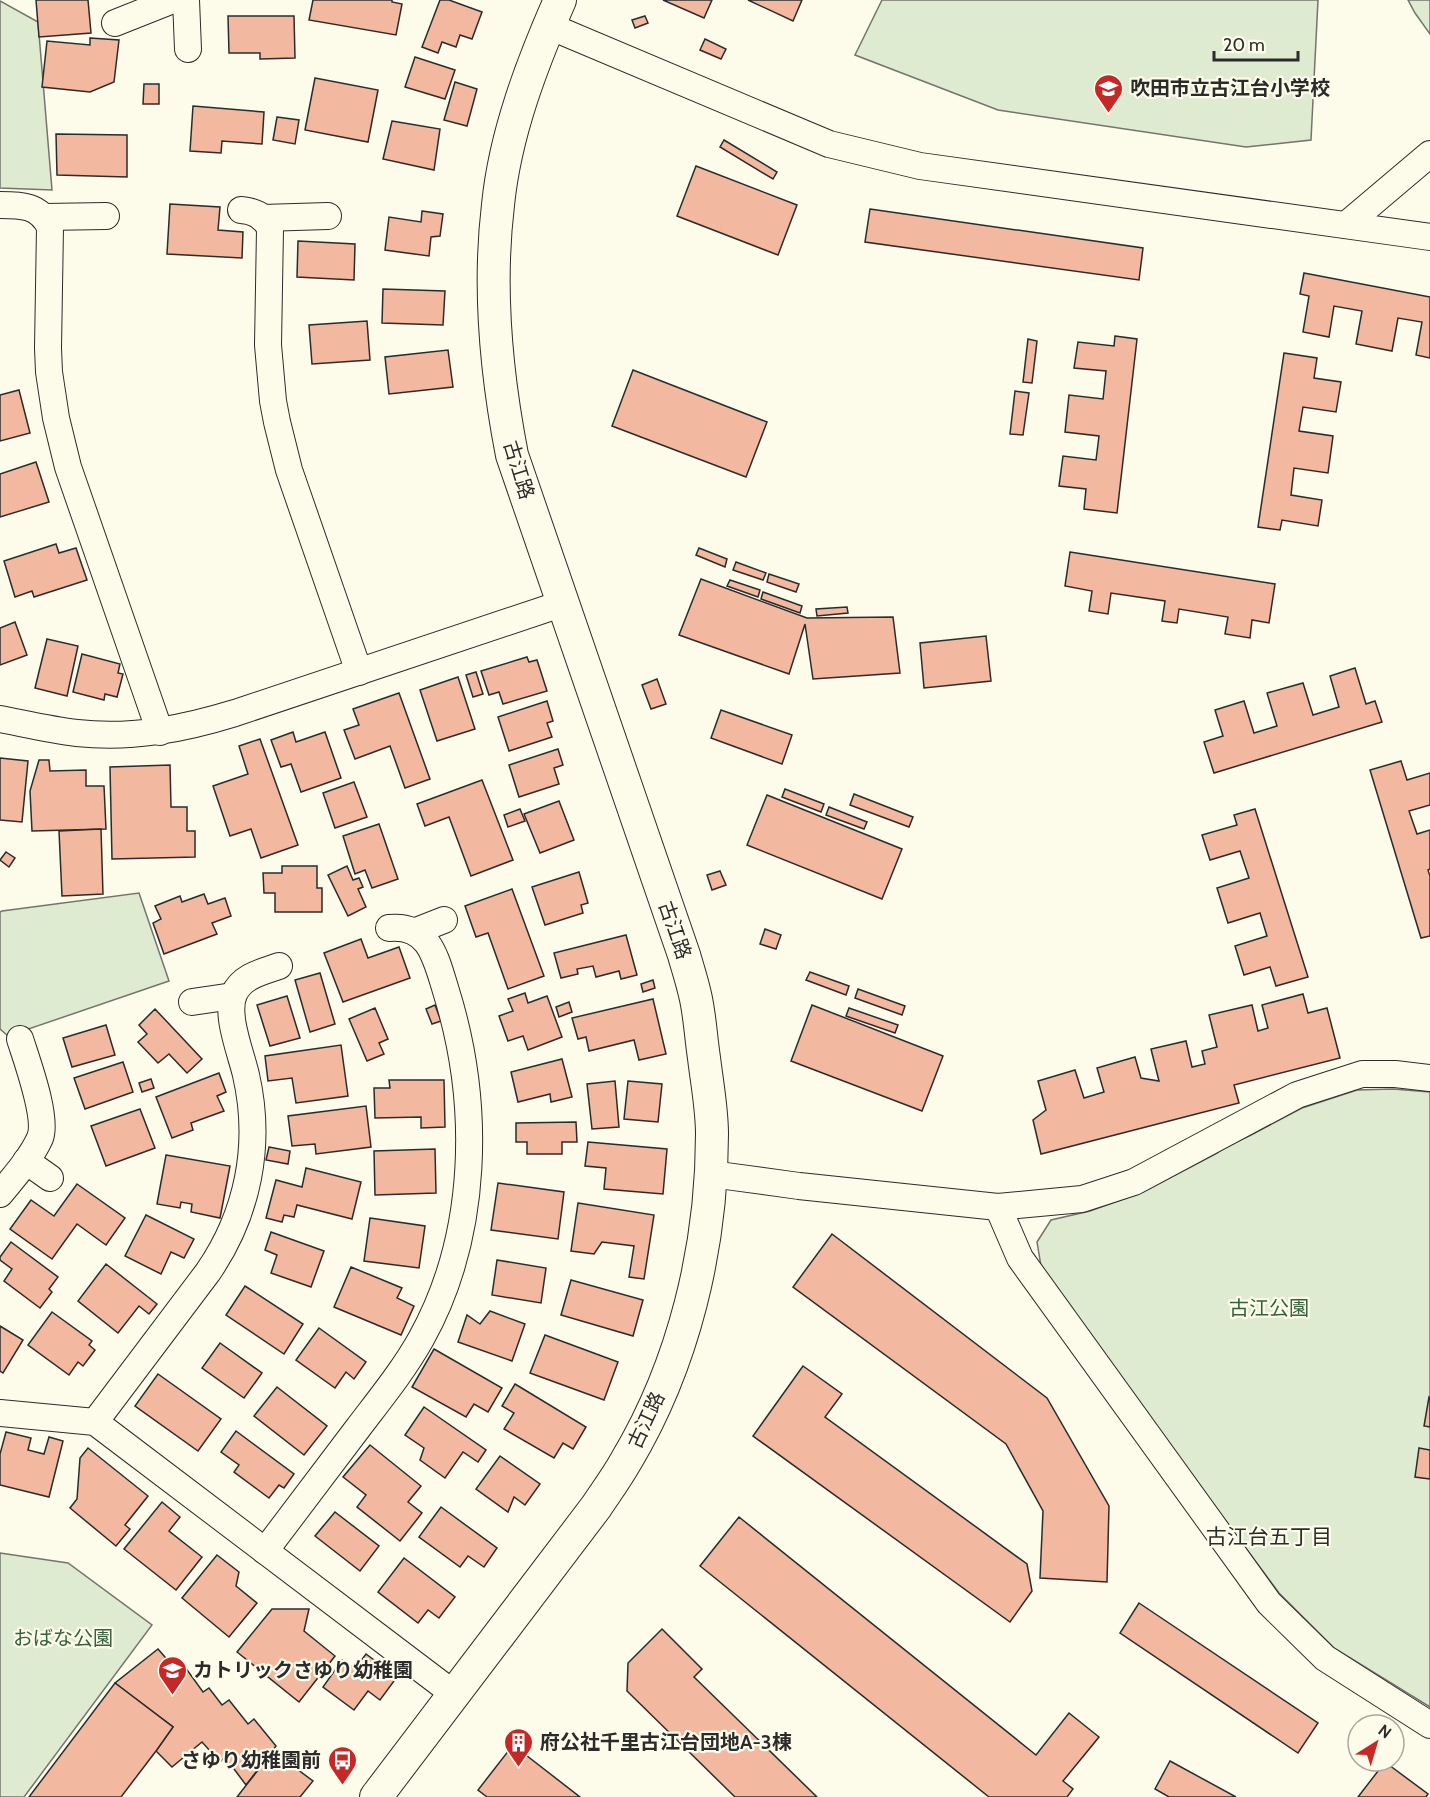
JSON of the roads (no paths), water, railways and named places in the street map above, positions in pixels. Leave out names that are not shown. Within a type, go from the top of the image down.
[{"type":"street","points":[[116,23],[173,0]]},
{"type":"street","points":[[186,0],[188,49]]},
{"type":"street","points":[[555,13],[829,144],[920,166],[1430,237]]},
{"type":"street","name":"古江路","points":[[376,1797],[596,1507],[626,1462],[651,1415],[673,1359],[696,1289],[706,1226],[712,1133],[696,999],[684,955],[512,455],[503,410],[495,322],[495,237],[498,203],[513,127],[530,73],[555,13]]},
{"type":"street","points":[[1346,225],[1430,154]]},
{"type":"street","points":[[0,205],[16,205],[38,211],[50,226],[49,360],[56,418],[68,467],[160,732]]},
{"type":"street","points":[[328,216],[251,214],[269,225],[271,235],[268,345],[273,401],[288,470],[359,672]]},
{"type":"street","points":[[45,217],[106,216]]},
{"type":"street","points":[[0,719],[76,733],[100,735],[160,732],[206,722],[564,603]]},
{"type":"street","points":[[416,932],[444,920]]},
{"type":"street","points":[[265,1551],[387,1390],[423,1336],[457,1246],[469,1159],[468,1108],[463,1058],[454,1016],[435,959],[423,937],[416,932],[399,927],[389,928]]},
{"type":"street","points":[[94,1422],[213,1265],[240,1212],[246,1190],[253,1131],[247,1077],[234,1027],[233,996],[239,984],[245,979],[279,966]]},
{"type":"street","points":[[192,1002],[233,996]]},
{"type":"street","points":[[0,1194],[26,1161],[40,1138],[43,1125],[39,1102],[20,1039]]},
{"type":"street","points":[[711,1174],[799,1186],[999,1207],[1082,1199],[1134,1182],[1297,1095],[1362,1074],[1395,1074],[1430,1078]]},
{"type":"street","points":[[26,1161],[50,1178]]},
{"type":"street","points":[[999,1207],[1020,1258],[1269,1603],[1324,1658],[1430,1725]]},
{"type":"street","points":[[0,1413],[94,1422],[454,1694]]},
{"type":"place","name":"吹田市立古江台小学校","points":[[1109,114]]},
{"type":"place","name":"カトリックさゆり幼稚園","points":[[172,1696]]},
{"type":"place","name":"府公社千里古江台団地A-3棟","points":[[519,1768]]},
{"type":"place","name":"さゆり幼稚園前","points":[[342,1786]]},
{"type":"district","name":"古江台五丁目","points":[[1269,1536]]},
{"type":"park label","name":"古江公園","points":[[1269,1308]]},
{"type":"park label","name":"おばな公園","points":[[63,1638]]}]
